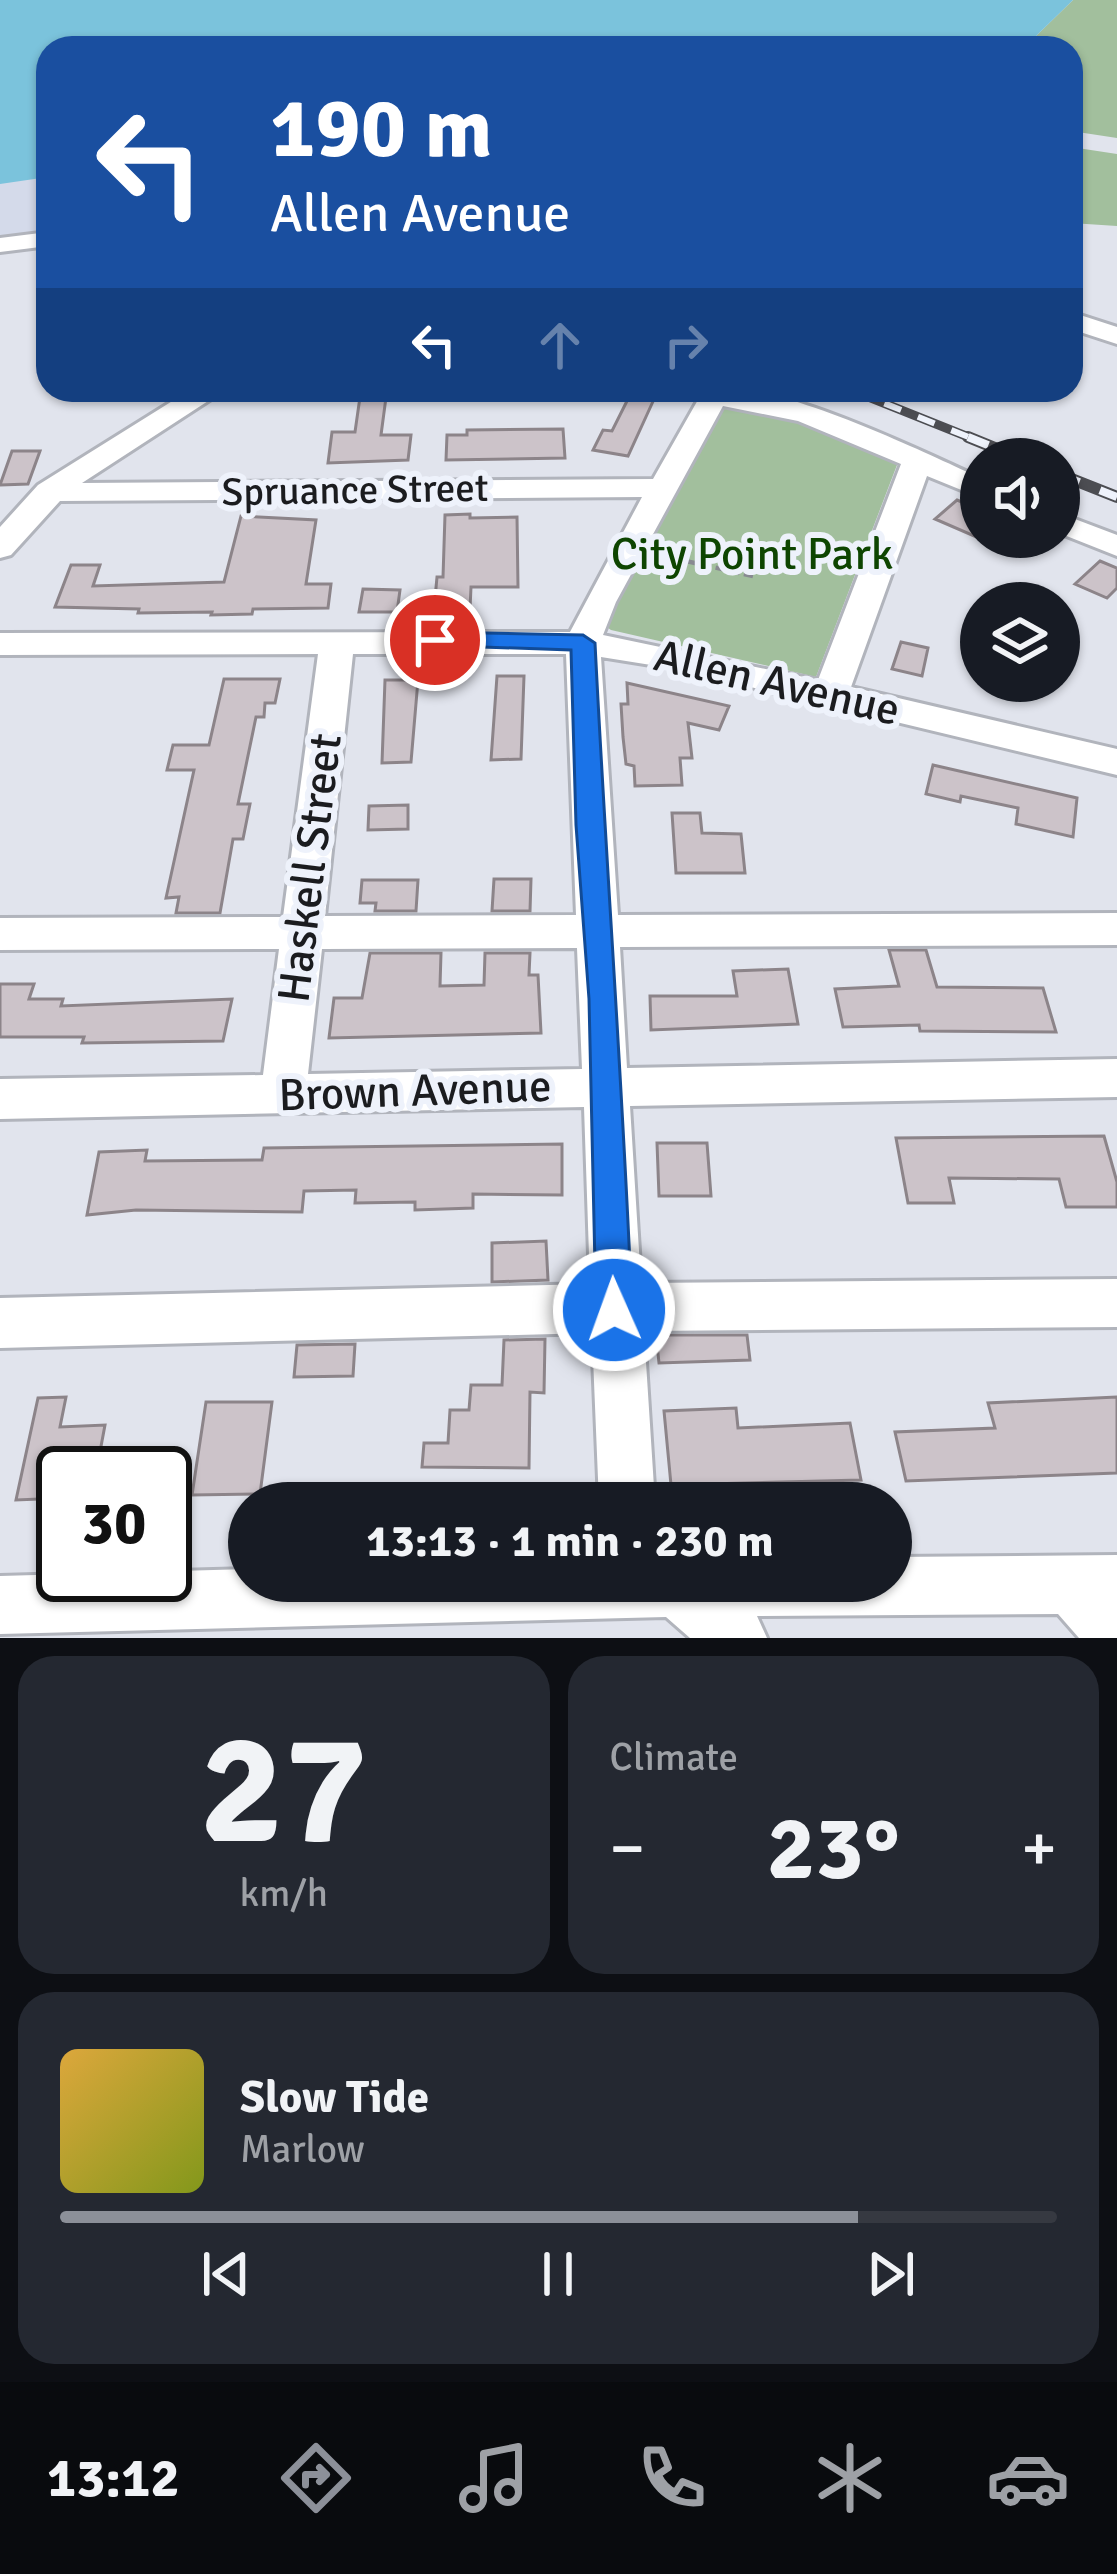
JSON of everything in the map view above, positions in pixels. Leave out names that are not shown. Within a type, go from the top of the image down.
[{"type":"street","points":[[0,245],[36,240]]},
{"type":"street","points":[[1083,325],[1117,336]]},
{"type":"street","points":[[0,548],[49,492],[114,444],[192,402]]},
{"type":"street","points":[[625,1482],[583,643],[599,602],[711,402]]},
{"type":"street","points":[[752,402],[808,417],[960,480]]},
{"type":"street","points":[[830,696],[917,462]]},
{"type":"street","name":"Spruance Street","points":[[49,492],[662,488]]},
{"type":"street","points":[[1080,531],[1117,546]]},
{"type":"street","name":"Haskell Street","points":[[283,1094],[337,640]]},
{"type":"street","name":"Allen Avenue","points":[[0,644],[583,643],[676,658],[1117,762]]},
{"type":"street","points":[[0,934],[1117,928]]},
{"type":"street","name":"Brown Avenue","points":[[0,1099],[1117,1078]]},
{"type":"street","points":[[0,1323],[1117,1303]]},
{"type":"street","points":[[912,1584],[1095,1584],[1117,1637]]},
{"type":"street","points":[[0,1605],[228,1598]]},
{"type":"street","points":[[694,1602],[737,1638]]},
{"type":"path","points":[[629,548],[753,576]]},
{"type":"shaded area","points":[[36,178],[36,246],[0,251],[0,183]]},
{"type":"green space","points":[[1073,0],[1117,0],[1117,138],[1083,133],[1083,36],[1037,35]]},
{"type":"green space","points":[[1083,149],[1117,154],[1117,226],[1083,224]]},
{"type":"green space","name":"City Point Park","points":[[727,403],[802,421],[895,458],[897,465],[816,677],[611,630],[601,623],[715,407]]},
{"type":"water","points":[[0,0],[1073,0],[1037,36],[36,36],[36,179],[0,184]]},
{"type":"building","points":[[359,402],[385,402],[381,435],[411,435],[408,460],[328,463],[332,432],[355,432]]},
{"type":"building","points":[[626,402],[653,402],[628,456],[593,450],[603,430],[612,431]]},
{"type":"building","points":[[563,429],[565,458],[446,460],[447,435],[467,435],[467,430]]},
{"type":"building","points":[[12,451],[40,451],[28,484],[0,485]]},
{"type":"building","points":[[957,500],[960,501],[960,530],[935,519]]},
{"type":"building","points":[[470,514],[470,518],[517,517],[518,587],[471,587],[470,609],[434,609],[437,577],[443,577],[445,515]]},
{"type":"building","points":[[241,516],[316,520],[306,584],[331,584],[328,608],[211,615],[55,607],[71,565],[100,565],[93,586],[224,582]]},
{"type":"building","points":[[1100,561],[1117,568],[1117,588],[1107,598],[1077,582]]},
{"type":"building","points":[[363,589],[400,590],[397,612],[359,612]]},
{"type":"building","points":[[901,642],[928,648],[922,676],[892,669]]},
{"type":"building","points":[[497,676],[524,676],[521,759],[491,760]]},
{"type":"building","points":[[224,679],[280,679],[275,703],[265,703],[264,717],[256,717],[238,804],[250,804],[243,839],[233,839],[220,913],[176,913],[179,897],[166,898],[194,770],[167,770],[173,745],[209,745]]},
{"type":"building","points":[[385,680],[418,680],[411,762],[382,763]]},
{"type":"building","points":[[627,683],[729,706],[719,730],[688,723],[692,758],[680,758],[682,785],[635,786],[634,766],[626,764],[623,737],[621,704],[628,704]]},
{"type":"building","points":[[933,765],[1077,798],[1073,837],[1016,824],[1018,808],[926,794]]},
{"type":"building","points":[[408,805],[408,829],[368,830],[369,806]]},
{"type":"building","points":[[672,813],[700,813],[702,833],[741,834],[745,873],[676,873]]},
{"type":"building","points":[[494,879],[531,879],[530,911],[492,911]]},
{"type":"building","points":[[362,880],[418,880],[416,911],[375,911],[376,903],[360,903]]},
{"type":"building","points":[[889,950],[926,950],[937,987],[1043,988],[1056,1032],[920,1031],[919,1025],[843,1027],[835,989],[899,986]]},
{"type":"building","points":[[370,953],[441,953],[440,986],[484,985],[485,953],[530,953],[529,975],[538,975],[541,1033],[329,1038],[334,998],[362,998]]},
{"type":"building","points":[[788,969],[798,1024],[651,1030],[650,996],[737,996],[733,971]]},
{"type":"building","points":[[0,984],[34,984],[29,999],[63,999],[61,1006],[232,999],[223,1041],[82,1043],[84,1037],[0,1037]]},
{"type":"building","points":[[1104,1136],[1117,1182],[1117,1207],[1066,1207],[1059,1179],[949,1178],[954,1203],[908,1203],[896,1138]]},
{"type":"building","points":[[657,1143],[707,1143],[711,1196],[659,1196]]},
{"type":"building","points":[[562,1144],[562,1195],[473,1194],[473,1208],[415,1210],[415,1202],[355,1203],[356,1190],[304,1191],[302,1212],[136,1210],[87,1215],[99,1152],[147,1150],[145,1161],[262,1160],[264,1148]]},
{"type":"building","points":[[546,1241],[548,1280],[492,1282],[492,1243]]},
{"type":"building","points":[[656,1335],[747,1335],[750,1360],[659,1363]]},
{"type":"building","points":[[545,1339],[544,1393],[530,1392],[529,1468],[422,1467],[424,1443],[448,1443],[450,1410],[469,1410],[471,1385],[502,1385],[504,1340]]},
{"type":"building","points":[[355,1344],[353,1376],[294,1377],[297,1345]]},
{"type":"building","points":[[66,1397],[60,1427],[105,1425],[101,1446],[36,1446],[36,1499],[16,1500],[38,1398]]},
{"type":"building","points":[[1117,1397],[1117,1473],[906,1481],[895,1432],[995,1428],[988,1403]]},
{"type":"building","points":[[206,1402],[272,1402],[262,1482],[228,1482],[228,1494],[192,1495]]},
{"type":"building","points":[[736,1408],[738,1428],[850,1423],[861,1480],[671,1482],[664,1411]]},
{"type":"railway","points":[[881,402],[971,438]]},
{"type":"railway","points":[[1080,482],[1117,497]]},
{"type":"route","points":[[435,640],[583,643],[590,825],[604,999],[614,1310]]}]
